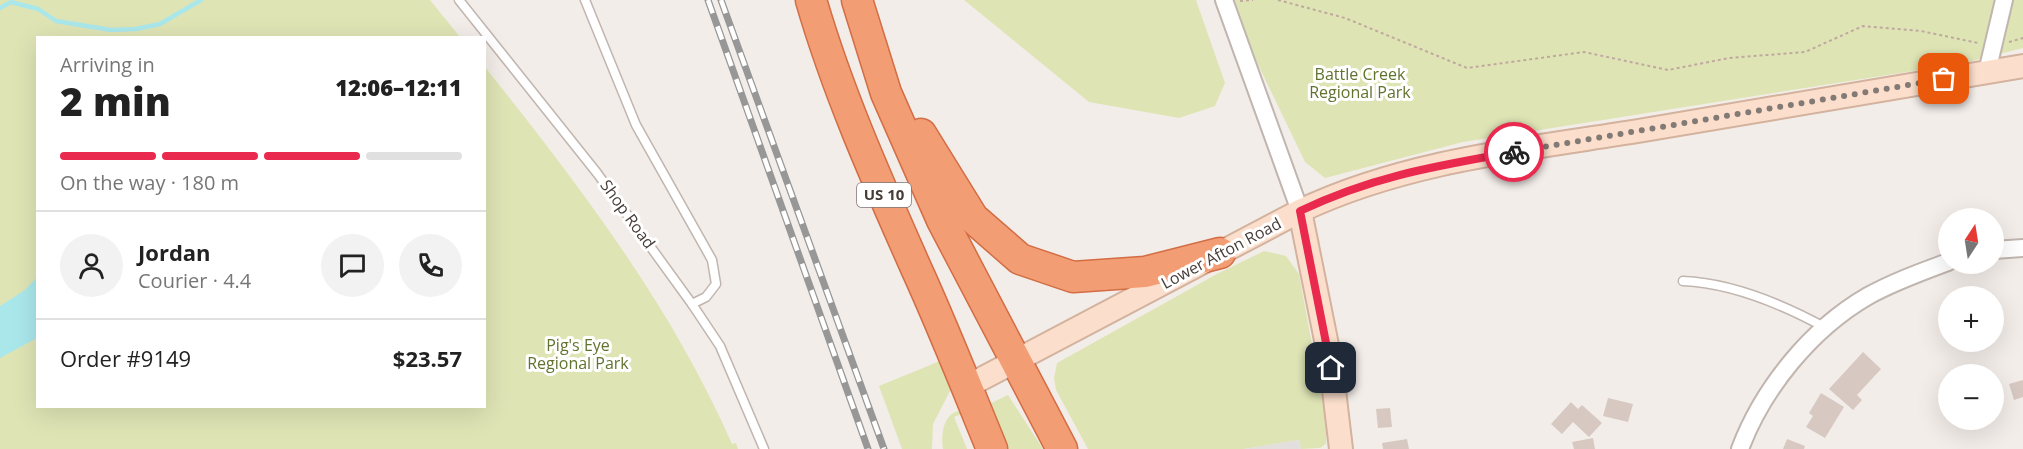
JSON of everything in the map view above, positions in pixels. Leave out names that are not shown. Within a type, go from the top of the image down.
[{"type":"highway","name":"US 10","points":[[811,0],[825,46],[871,168],[992,449]]},
{"type":"highway","name":"US 10","points":[[857,0],[886,93],[942,220],[1062,449]]},
{"type":"highway","points":[[886,93],[921,133],[973,218],[1020,259],[1073,277],[1145,272],[1220,253]]},
{"type":"main road","name":"Lower Afton Road","points":[[966,387],[1300,211],[1331,196],[1393,175],[2023,66]]},
{"type":"main road","points":[[1300,211],[1331,364],[1341,449]]},
{"type":"street","points":[[1224,0],[1300,211]]},
{"type":"street","points":[[1987,72],[2004,0]]},
{"type":"street","points":[[2004,249],[2023,248]]},
{"type":"street","points":[[1740,449],[1750,422],[1771,389],[1790,364],[1826,328],[1868,297],[1938,266]]},
{"type":"lane","name":"Shop Road","points":[[459,0],[597,172],[692,304],[720,346],[764,449]]},
{"type":"lane","points":[[585,0],[636,125],[712,260],[716,284],[706,297],[692,304]]},
{"type":"lane","points":[[1683,280],[1713,282],[1793,310],[1826,328]]},
{"type":"path","points":[[1278,0],[1345,18],[1467,68],[1584,52],[1668,70],[1729,58],[1805,52],[1863,26],[1921,31],[1994,46],[2023,38]]},
{"type":"green space","name":"Pig's Eye Regional Park","points":[[0,0],[430,0],[459,36],[36,36],[36,408],[486,408],[486,68],[555,156],[621,248],[681,343],[732,444],[736,443],[738,449],[0,449]]},
{"type":"green space","points":[[964,0],[1196,0],[1225,83],[1215,106],[1179,118],[1089,102]]},
{"type":"green space","name":"Battle Creek Regional Park","points":[[1227,0],[2023,0],[2023,48],[1964,63],[1463,142],[1325,178],[1305,162]]},
{"type":"green space","points":[[1264,251],[1286,256],[1299,274],[1327,426],[1326,444],[1320,448],[1301,449],[1299,440],[1244,449],[1088,449],[1056,390],[1054,378],[1057,363],[1215,275]]},
{"type":"green space","points":[[940,361],[951,389],[933,424],[932,449],[902,449],[879,386]]},
{"type":"green space","points":[[1008,395],[1043,449],[1003,449],[989,404]]},
{"type":"green space","points":[[960,411],[962,414],[954,417],[967,449],[943,449],[944,425],[950,416]]},
{"type":"shaded area","points":[[1299,440],[1301,449],[1244,449]]},
{"type":"water","points":[[36,278],[36,339],[0,358],[0,306],[25,290]]},
{"type":"building","points":[[1863,352],[1881,369],[1857,395],[1862,400],[1853,410],[1829,389]]},
{"type":"building","points":[[2023,380],[2023,397],[2014,400],[2009,384]]},
{"type":"building","points":[[1821,393],[1844,407],[1825,438],[1806,427],[1813,416],[1809,413]]},
{"type":"building","points":[[1608,398],[1633,404],[1628,422],[1603,416]]},
{"type":"building","points":[[1571,402],[1578,409],[1582,405],[1602,423],[1589,437],[1573,422],[1562,434],[1551,424]]},
{"type":"building","points":[[1390,408],[1392,427],[1378,428],[1376,409]]},
{"type":"building","points":[[1593,438],[1595,449],[1574,449],[1572,442]]},
{"type":"building","points":[[1407,439],[1409,449],[1383,449],[1382,443]]},
{"type":"building","points":[[1787,439],[1805,446],[1804,449],[1783,449]]},
{"type":"waterway","points":[[0,8],[11,2],[38,9],[56,21],[111,30],[136,29],[160,24],[201,0]]},
{"type":"railway","points":[[708,0],[868,449]]},
{"type":"railway","points":[[721,0],[884,449]]},
{"type":"way so far","points":[[1514,152],[1944,79]]},
{"type":"route","points":[[1331,368],[1300,211],[1354,187],[1393,175],[1514,152]]}]
